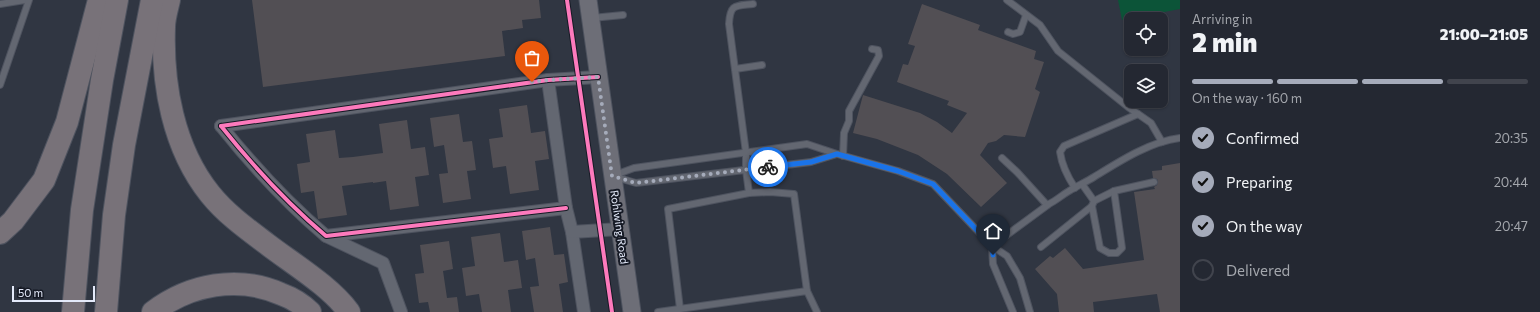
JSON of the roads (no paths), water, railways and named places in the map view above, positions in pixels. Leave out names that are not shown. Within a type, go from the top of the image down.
[{"type":"highway","points":[[0,233],[13,221],[44,180],[67,122],[99,0]]},
{"type":"highway","points":[[74,312],[82,210],[102,80],[117,0]]},
{"type":"highway","points":[[106,312],[114,215],[138,65],[152,0]]},
{"type":"highway","points":[[169,0],[164,25],[167,85],[181,143],[196,173],[211,195],[229,214],[326,289],[349,312]]},
{"type":"highway","points":[[153,312],[172,299],[188,292],[220,284],[240,283],[274,291],[290,298],[310,312]]},
{"type":"main road","name":"Rohlwing Road","points":[[588,0],[632,312]]},
{"type":"street","points":[[401,312],[383,263],[326,236],[303,217],[245,156],[221,126],[548,80],[598,77]]},
{"type":"street","points":[[548,80],[566,208],[572,232],[584,312]]},
{"type":"street","points":[[326,236],[566,208]]},
{"type":"street","points":[[572,232],[620,229]]},
{"type":"lane","points":[[0,4],[25,0]]},
{"type":"lane","points":[[0,85],[29,0]]},
{"type":"lane","points":[[1007,0],[1040,25],[1058,51],[1150,123],[1162,142]]},
{"type":"lane","points":[[749,193],[746,170],[746,153],[729,24],[730,12],[735,6],[753,4]]},
{"type":"lane","points":[[591,18],[623,15]]},
{"type":"lane","points":[[1008,32],[1013,34],[1020,32],[1026,15]]},
{"type":"lane","points":[[840,155],[844,133],[849,120],[849,111],[879,56],[878,50],[872,49]]},
{"type":"lane","points":[[735,69],[762,65]]},
{"type":"lane","points":[[1075,188],[1061,162],[1060,152],[1064,146],[1138,114]]},
{"type":"lane","points":[[992,246],[1047,205],[1111,166],[1144,149],[1169,139],[1180,138]]},
{"type":"lane","points":[[612,176],[634,168],[807,144],[898,171],[933,184],[992,246],[1007,256],[1020,278],[1030,312]]},
{"type":"lane","points":[[612,176],[636,183],[811,162],[840,155]]},
{"type":"lane","points":[[1002,158],[1047,205]]},
{"type":"lane","points":[[1041,247],[1093,204],[1114,191],[1154,182]]},
{"type":"lane","points":[[1082,184],[1093,204],[1100,248],[1109,253],[1117,254],[1122,248],[1114,191]]},
{"type":"lane","points":[[680,309],[668,209],[749,193],[770,192],[794,194],[807,290],[817,312]]},
{"type":"lane","points":[[992,246],[993,264],[1013,312]]},
{"type":"lane","points":[[658,312],[807,290]]}]
